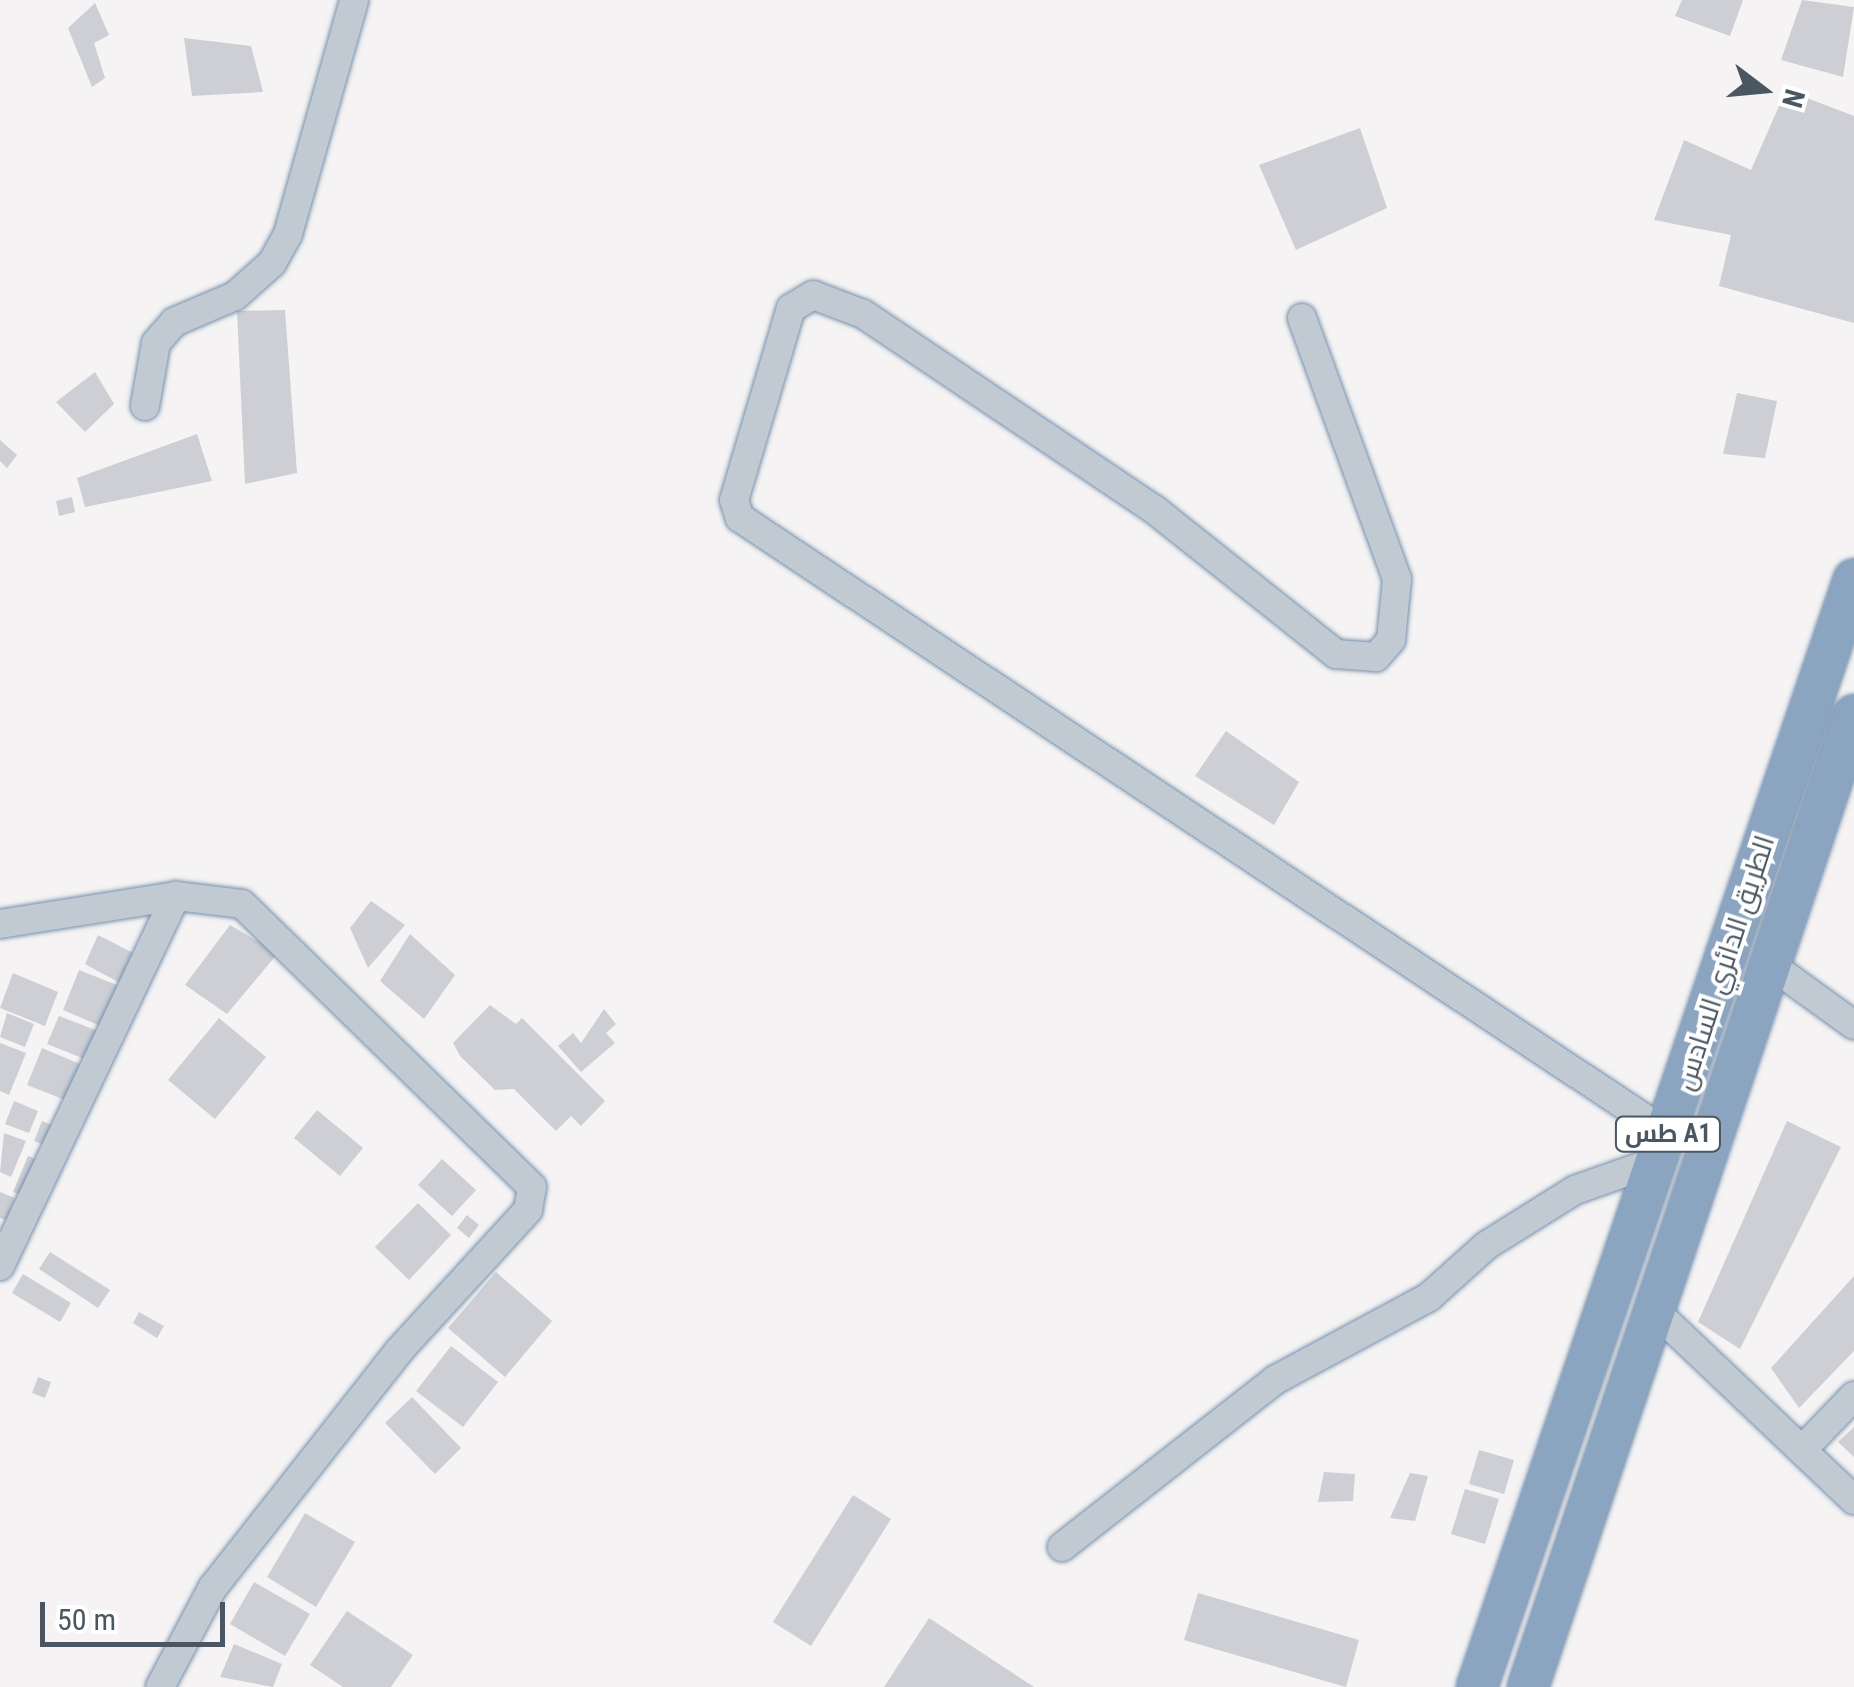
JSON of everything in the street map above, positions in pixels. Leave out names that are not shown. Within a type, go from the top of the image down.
[{"type":"highway","name":"الطريق الدائري السادس","points":[[1477,1687],[1854,580]]},
{"type":"highway","name":"الطريق الدائري السادس","points":[[1528,1687],[1854,715]]},
{"type":"street","points":[[145,406],[156,343],[174,322],[234,296],[272,263],[288,234],[354,0]]},
{"type":"street","points":[[1062,1547],[1276,1380],[1429,1298],[1487,1245],[1574,1190],[1662,1147],[740,518],[734,500],[790,308],[813,295],[863,314],[1155,510],[1336,654],[1376,657],[1394,626],[1396,579],[1302,318]]},
{"type":"street","points":[[0,924],[176,896],[257,912],[515,1164],[532,1197],[214,1587],[160,1687]]},
{"type":"street","points":[[0,1266],[176,896]]},
{"type":"street","points":[[1772,965],[1854,1025]]},
{"type":"street","points":[[1654,1310],[1854,1500]]},
{"type":"street","points":[[1802,1450],[1854,1396]]},
{"type":"building","points":[[1682,0],[1743,0],[1730,36],[1675,16]]},
{"type":"building","points":[[1802,0],[1854,7],[1843,77],[1781,60]]},
{"type":"building","points":[[95,3],[109,35],[94,43],[105,78],[92,87],[68,28]]},
{"type":"building","points":[[184,38],[251,46],[263,92],[192,96]]},
{"type":"building","points":[[1786,90],[1854,116],[1854,323],[1719,286],[1731,235],[1654,220],[1684,140],[1751,170]]},
{"type":"building","points":[[1360,128],[1387,208],[1296,250],[1259,165]]},
{"type":"building","points":[[285,310],[297,473],[245,484],[237,311]]},
{"type":"building","points":[[95,372],[114,404],[85,432],[56,402]]},
{"type":"building","points":[[1737,393],[1777,401],[1765,458],[1723,454]]},
{"type":"building","points":[[197,434],[212,481],[85,507],[77,478]]},
{"type":"building","points":[[0,440],[17,455],[7,468],[0,461]]},
{"type":"building","points":[[72,497],[75,512],[59,516],[56,501]]},
{"type":"building","points":[[1226,731],[1299,782],[1274,825],[1195,776]]},
{"type":"building","points":[[371,901],[405,925],[368,968],[350,928]]},
{"type":"building","points":[[230,925],[278,953],[227,1014],[185,985]]},
{"type":"building","points":[[410,934],[455,975],[424,1019],[380,981]]},
{"type":"building","points":[[98,935],[139,956],[129,988],[85,964]]},
{"type":"building","points":[[79,970],[122,987],[105,1028],[63,1010]]},
{"type":"building","points":[[13,973],[58,992],[45,1026],[0,1008]]},
{"type":"building","points":[[490,1005],[516,1024],[522,1018],[605,1101],[581,1126],[571,1116],[556,1131],[514,1089],[495,1090],[460,1056],[453,1043]]},
{"type":"building","points":[[604,1009],[616,1024],[606,1033],[615,1043],[581,1072],[558,1046],[573,1033],[581,1043]]},
{"type":"building","points":[[7,1013],[34,1024],[25,1047],[0,1037]]},
{"type":"building","points":[[59,1016],[98,1031],[87,1060],[47,1044]]},
{"type":"building","points":[[219,1018],[266,1057],[215,1119],[168,1080]]},
{"type":"building","points":[[0,1043],[26,1053],[9,1095],[0,1091]]},
{"type":"building","points":[[42,1048],[92,1069],[78,1105],[27,1085]]},
{"type":"building","points":[[14,1101],[38,1111],[29,1133],[5,1124]]},
{"type":"building","points":[[317,1110],[363,1148],[340,1176],[294,1138]]},
{"type":"building","points":[[42,1121],[62,1129],[54,1149],[34,1141]]},
{"type":"building","points":[[1787,1121],[1841,1147],[1740,1349],[1698,1322]]},
{"type":"building","points":[[4,1133],[26,1141],[11,1177],[0,1172]]},
{"type":"building","points":[[28,1156],[48,1164],[33,1200],[13,1192]]},
{"type":"building","points":[[442,1159],[476,1190],[452,1216],[418,1185]]},
{"type":"building","points":[[0,1192],[15,1198],[6,1220],[0,1218]]},
{"type":"building","points":[[418,1203],[451,1235],[409,1280],[375,1247]]},
{"type":"building","points":[[467,1215],[479,1225],[469,1238],[457,1228]]},
{"type":"building","points":[[50,1252],[110,1290],[98,1308],[39,1269]]},
{"type":"building","points":[[496,1272],[552,1321],[505,1377],[448,1328]]},
{"type":"building","points":[[23,1274],[71,1303],[60,1322],[12,1293]]},
{"type":"building","points":[[1854,1276],[1854,1351],[1799,1408],[1771,1368]]},
{"type":"building","points":[[139,1312],[164,1326],[157,1338],[133,1323]]},
{"type":"building","points":[[451,1346],[498,1382],[463,1427],[416,1391]]},
{"type":"building","points":[[38,1377],[51,1382],[45,1398],[32,1393]]},
{"type":"building","points":[[412,1397],[461,1448],[435,1474],[385,1423]]},
{"type":"building","points":[[1854,1427],[1854,1457],[1838,1442]]},
{"type":"building","points":[[1479,1450],[1514,1460],[1504,1494],[1469,1484]]},
{"type":"building","points":[[1324,1472],[1355,1474],[1353,1501],[1318,1502]]},
{"type":"building","points":[[1410,1473],[1428,1476],[1415,1521],[1390,1518]]},
{"type":"building","points":[[1465,1489],[1499,1499],[1485,1544],[1451,1534]]},
{"type":"building","points":[[853,1495],[891,1519],[811,1646],[773,1622]]},
{"type":"building","points":[[305,1513],[355,1542],[316,1607],[267,1577]]},
{"type":"building","points":[[254,1582],[310,1614],[285,1656],[230,1624]]},
{"type":"building","points":[[1198,1593],[1359,1640],[1346,1687],[1184,1640]]},
{"type":"building","points":[[347,1611],[413,1655],[391,1687],[343,1687],[310,1665]]},
{"type":"building","points":[[929,1618],[1034,1687],[884,1687]]},
{"type":"building","points":[[234,1644],[282,1664],[273,1687],[220,1677]]}]
